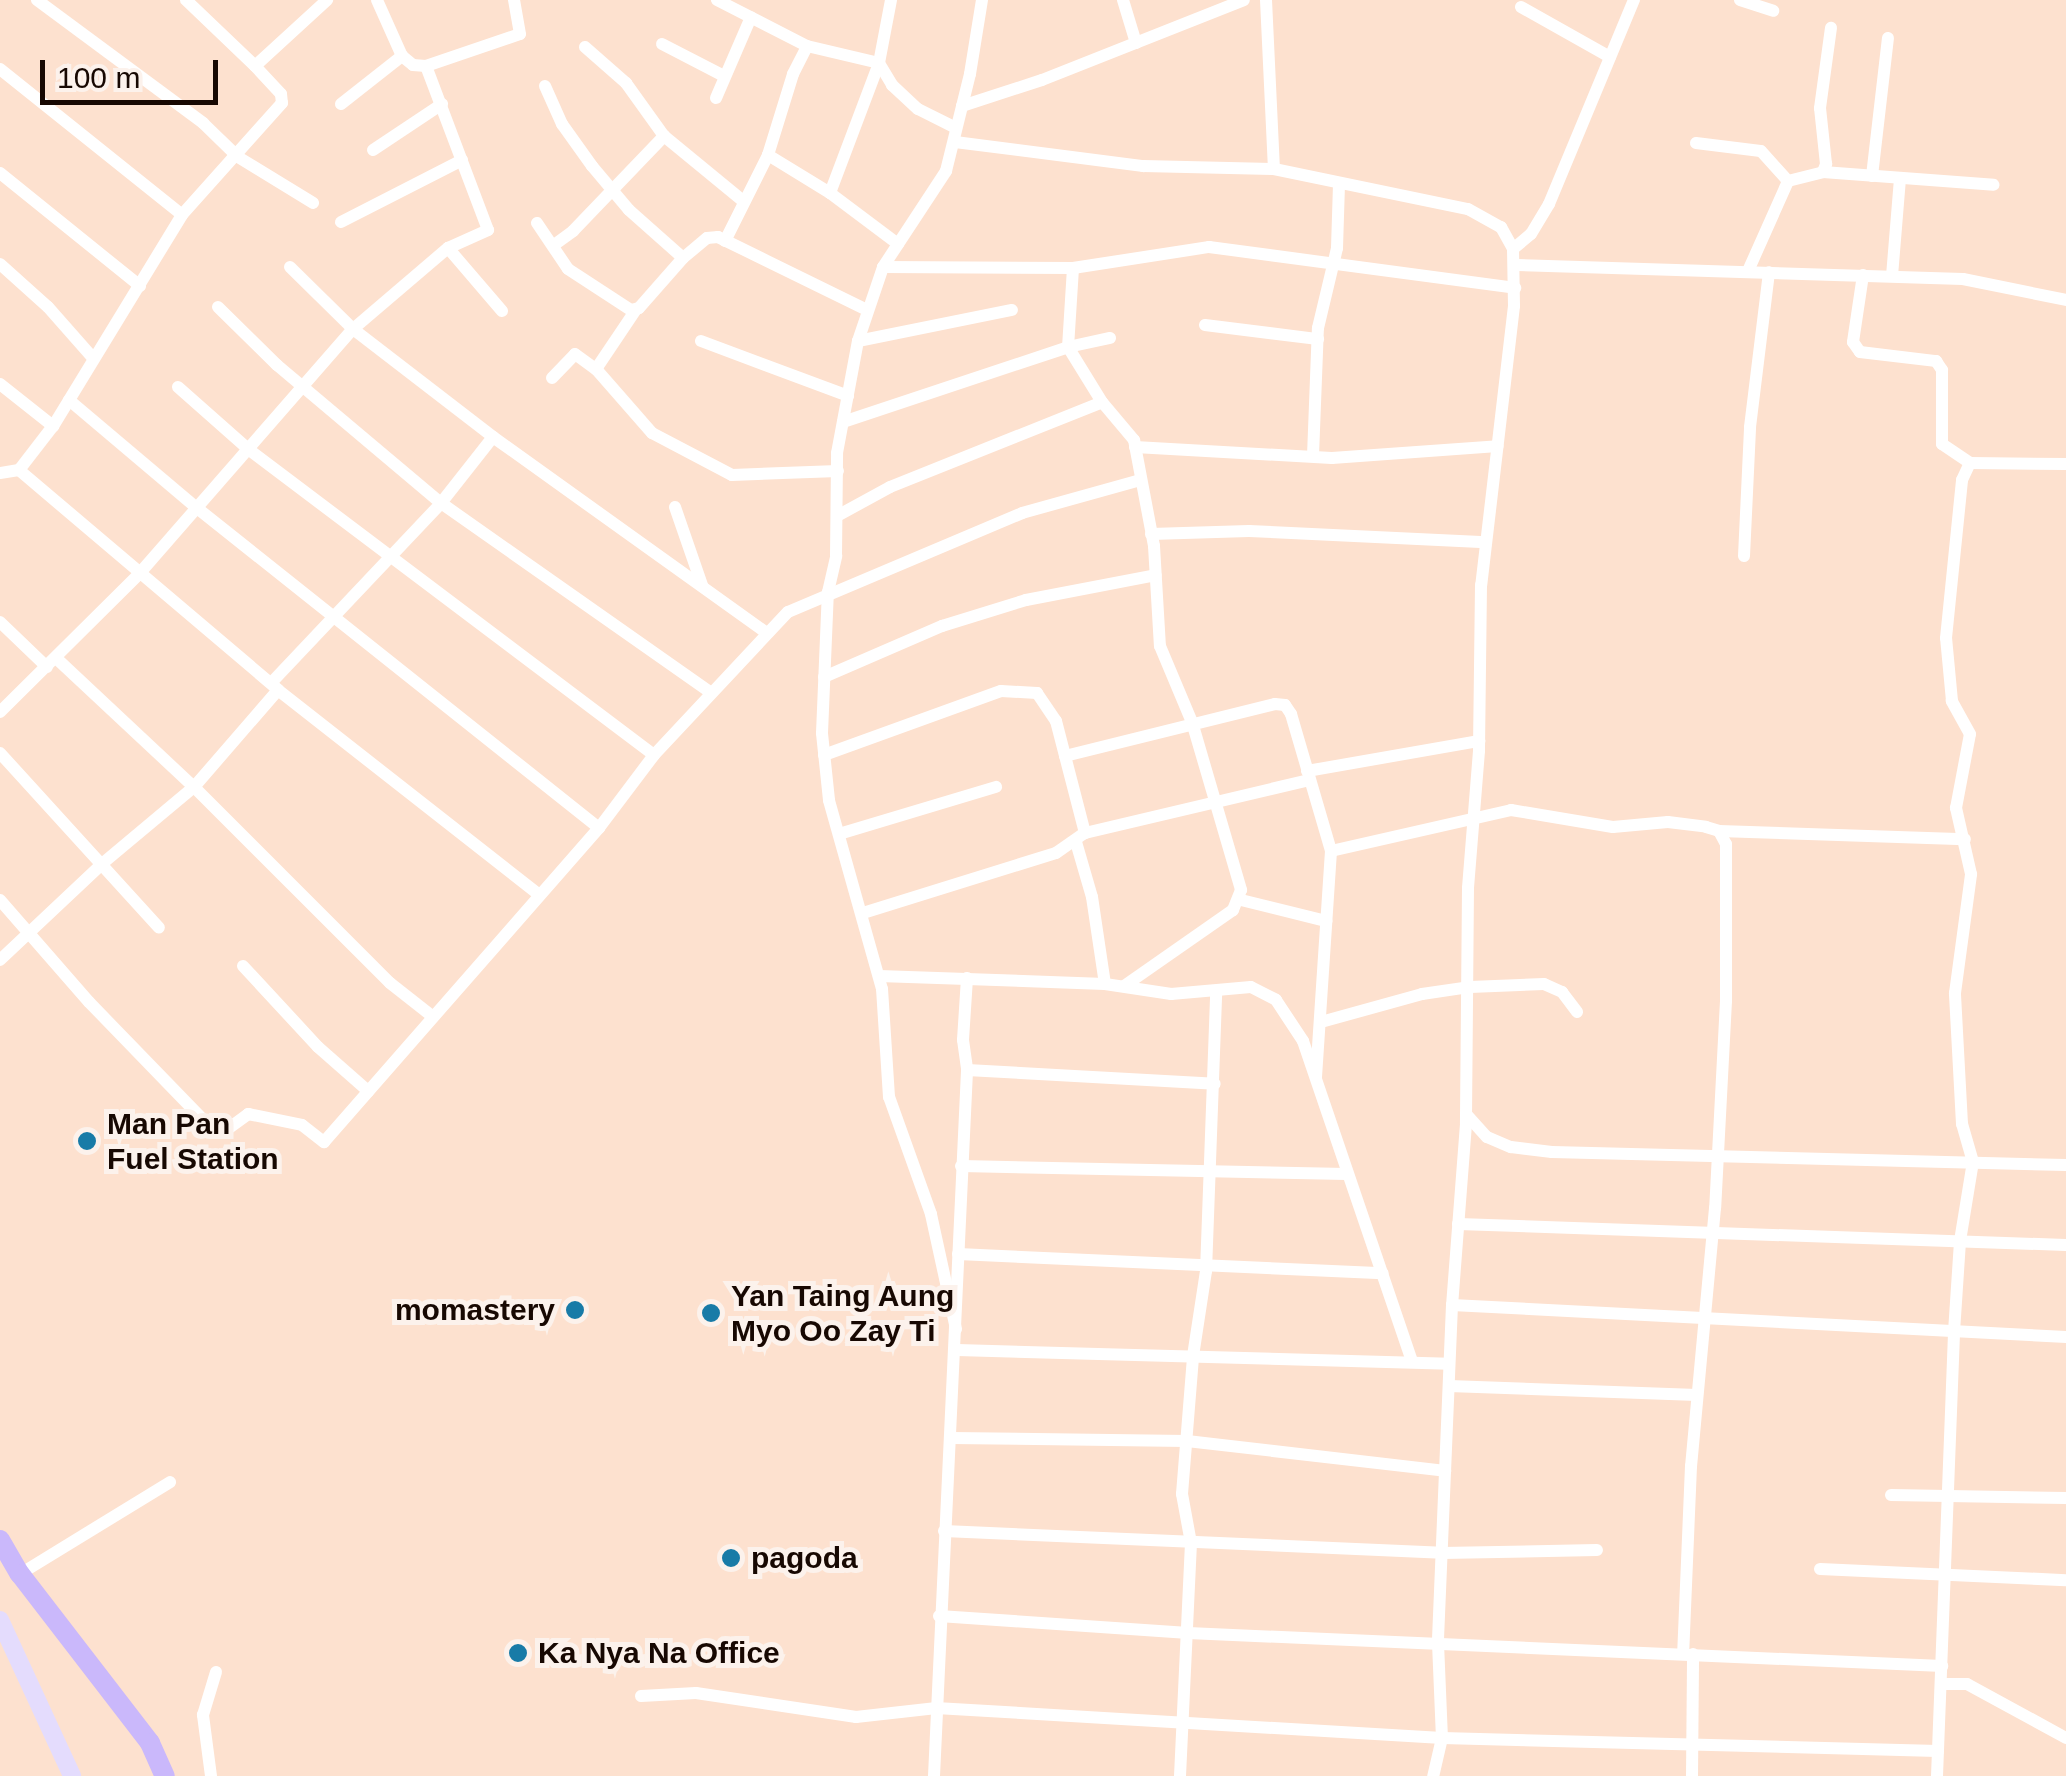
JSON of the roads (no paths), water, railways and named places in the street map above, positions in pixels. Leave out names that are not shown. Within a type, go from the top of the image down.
[{"type":"main road","points":[[0,1540],[20,1574],[150,1743],[165,1776]]},
{"type":"main road","points":[[0,1620],[72,1776]]},
{"type":"street","points":[[37,0],[203,123],[238,157],[313,203]]},
{"type":"street","points":[[256,66],[327,0]]},
{"type":"street","points":[[378,0],[402,56],[412,65],[426,66],[520,34],[514,0]]},
{"type":"street","points":[[717,0],[807,46],[878,63],[892,85],[918,110],[954,127]]},
{"type":"street","points":[[830,193],[878,63],[891,0]]},
{"type":"street","points":[[956,1329],[930,1214],[889,1096],[879,976],[829,800],[824,754],[824,677],[828,592],[836,556],[838,471],[858,341],[883,268],[946,171],[982,0]]},
{"type":"street","points":[[1123,0],[1136,43]]},
{"type":"street","points":[[962,106],[1244,0]]},
{"type":"street","points":[[1266,0],[1274,169]]},
{"type":"street","points":[[1740,0],[1773,11]]},
{"type":"street","points":[[1513,249],[1531,234],[1549,204],[1632,1]]},
{"type":"street","points":[[0,474],[19,470],[53,426],[182,216],[282,103],[282,94],[193,2]]},
{"type":"street","points":[[1521,7],[1610,56]]},
{"type":"street","points":[[716,98],[751,17]]},
{"type":"street","points":[[1823,172],[1826,152],[1820,108],[1830,28]]},
{"type":"street","points":[[1872,176],[1888,38]]},
{"type":"street","points":[[662,44],[724,76]]},
{"type":"street","points":[[725,241],[768,155],[793,74],[807,46]]},
{"type":"street","points":[[586,47],[626,82],[664,136],[742,201]]},
{"type":"street","points":[[341,104],[402,56]]},
{"type":"street","points":[[0,712],[139,574],[353,328],[448,248],[488,230],[426,66]]},
{"type":"street","points":[[0,69],[182,216]]},
{"type":"street","points":[[545,86],[572,140],[611,191],[683,258]]},
{"type":"street","points":[[373,150],[442,104]]},
{"type":"street","points":[[554,244],[664,136]]},
{"type":"street","points":[[955,142],[1143,166],[1274,169],[1468,209],[1500,227],[1513,249],[1515,288],[1486,542],[1479,741],[1472,820],[1466,1114],[1452,1305],[1438,1643],[1442,1738],[1433,1776]]},
{"type":"street","points":[[1696,142],[1761,151],[1788,181]]},
{"type":"street","points":[[768,155],[830,193],[898,244]]},
{"type":"street","points":[[341,222],[462,160]]},
{"type":"street","points":[[1788,181],[1823,172],[1994,185]]},
{"type":"street","points":[[0,173],[140,286]]},
{"type":"street","points":[[1892,276],[1900,178]]},
{"type":"street","points":[[1748,271],[1788,181]]},
{"type":"street","points":[[1313,456],[1318,339],[1333,263],[1339,185]]},
{"type":"street","points":[[537,222],[568,268],[636,311]]},
{"type":"street","points":[[596,369],[636,311],[683,258],[708,238],[725,241],[866,309]]},
{"type":"street","points":[[883,268],[1073,268],[1209,247],[1515,288]]},
{"type":"street","points":[[448,248],[502,312]]},
{"type":"street","points":[[0,264],[48,306],[93,358]]},
{"type":"street","points":[[1516,265],[1963,279],[2066,300]]},
{"type":"street","points":[[290,267],[353,328],[494,436],[767,634]]},
{"type":"street","points":[[1073,268],[1068,347],[1136,447],[1152,534],[1160,646],[1192,722],[1240,900],[1233,910],[1124,986]]},
{"type":"street","points":[[1744,556],[1750,427],[1769,272]]},
{"type":"street","points":[[1863,275],[1853,342],[1860,352],[1936,362],[1942,370],[1942,444],[1970,463],[2066,464]]},
{"type":"street","points":[[218,306],[304,388],[441,503],[710,692]]},
{"type":"street","points":[[858,341],[1012,310]]},
{"type":"street","points":[[1204,325],[1318,339]]},
{"type":"street","points":[[843,422],[1068,347],[1110,338]]},
{"type":"street","points":[[702,341],[848,396]]},
{"type":"street","points":[[552,378],[575,354],[596,369],[652,433],[718,470],[732,474],[838,471]]},
{"type":"street","points":[[0,384],[53,426]]},
{"type":"street","points":[[178,387],[248,450],[654,755]]},
{"type":"street","points":[[69,400],[197,508],[599,828]]},
{"type":"street","points":[[836,516],[890,488],[1102,402]]},
{"type":"street","points":[[0,960],[103,863],[194,787],[275,686],[441,503],[494,436]]},
{"type":"street","points":[[1136,447],[1313,456],[1498,446]]},
{"type":"street","points":[[1940,1774],[1954,1332],[1960,1241],[1973,1162],[1962,1124],[1955,993],[1971,874],[1956,808],[1970,734],[1952,701],[1946,638],[1962,480],[1970,463]]},
{"type":"street","points":[[19,470],[275,686],[538,893]]},
{"type":"street","points":[[0,900],[89,1002],[215,1132],[225,1131],[248,1114],[302,1125],[324,1142],[466,982],[538,893],[599,828],[654,755],[788,612],[1022,513],[1140,480]]},
{"type":"street","points":[[675,507],[703,587]]},
{"type":"street","points":[[1152,534],[1249,531],[1486,542]]},
{"type":"street","points":[[824,677],[942,626],[1009,605],[1156,575]]},
{"type":"street","points":[[0,622],[194,787],[390,983],[432,1016]]},
{"type":"street","points":[[824,754],[1002,691],[1037,692],[1056,721],[1065,756],[1105,984]]},
{"type":"street","points":[[1065,756],[1192,722],[1284,705],[1291,714],[1331,851],[1316,1080]]},
{"type":"street","points":[[863,913],[1056,853],[1080,837],[1215,799],[1308,775],[1479,741]]},
{"type":"street","points":[[0,753],[159,928]]},
{"type":"street","points":[[839,834],[996,788]]},
{"type":"street","points":[[1331,851],[1510,810],[1613,827],[1668,822],[1719,831],[1965,839]]},
{"type":"street","points":[[1692,1776],[1688,1654],[1697,1395],[1726,1001],[1728,870],[1726,844],[1719,831]]},
{"type":"street","points":[[1240,900],[1326,921]]},
{"type":"street","points":[[243,966],[318,1047],[368,1091]]},
{"type":"street","points":[[879,976],[1105,984],[1171,994],[1251,987],[1276,1000],[1303,1040],[1411,1360]]},
{"type":"street","points":[[934,1776],[939,1616],[957,1350],[967,978]]},
{"type":"street","points":[[1321,1022],[1422,994],[1470,987],[1544,984],[1562,992],[1577,1012]]},
{"type":"street","points":[[1180,1776],[1191,1543],[1182,1494],[1207,1264],[1216,992]]},
{"type":"street","points":[[967,1070],[1214,1084]]},
{"type":"street","points":[[1466,1114],[1488,1137],[1511,1146],[1552,1152],[2066,1165]]},
{"type":"street","points":[[961,1166],[1347,1174]]},
{"type":"street","points":[[1458,1224],[1711,1236],[2066,1245]]},
{"type":"street","points":[[958,1254],[1382,1272]]},
{"type":"street","points":[[1452,1305],[2066,1336]]},
{"type":"street","points":[[957,1350],[1450,1364]]},
{"type":"street","points":[[1449,1386],[1697,1395]]},
{"type":"street","points":[[951,1438],[1187,1441],[1446,1471]]},
{"type":"street","points":[[20,1574],[170,1482]]},
{"type":"street","points":[[1891,1496],[2066,1498]]},
{"type":"street","points":[[944,1531],[1442,1553],[1596,1550]]},
{"type":"street","points":[[1820,1569],[2066,1580]]},
{"type":"street","points":[[939,1616],[1188,1633],[1942,1666]]},
{"type":"street","points":[[211,1776],[203,1715],[216,1672]]},
{"type":"street","points":[[1940,1684],[1967,1684],[2066,1738]]},
{"type":"street","points":[[641,1696],[696,1693],[856,1717],[936,1708],[1442,1738],[1938,1751]]},
{"type":"place","name":"Man Pan Fuel Station","points":[[87,1141]]},
{"type":"place","name":"momastery","points":[[575,1310]]},
{"type":"place","name":"Yan Taing Aung Myo Oo Zay Ti","points":[[711,1313]]},
{"type":"place","name":"pagoda","points":[[731,1558]]},
{"type":"place","name":"Ka Nya Na Office","points":[[518,1653]]}]
